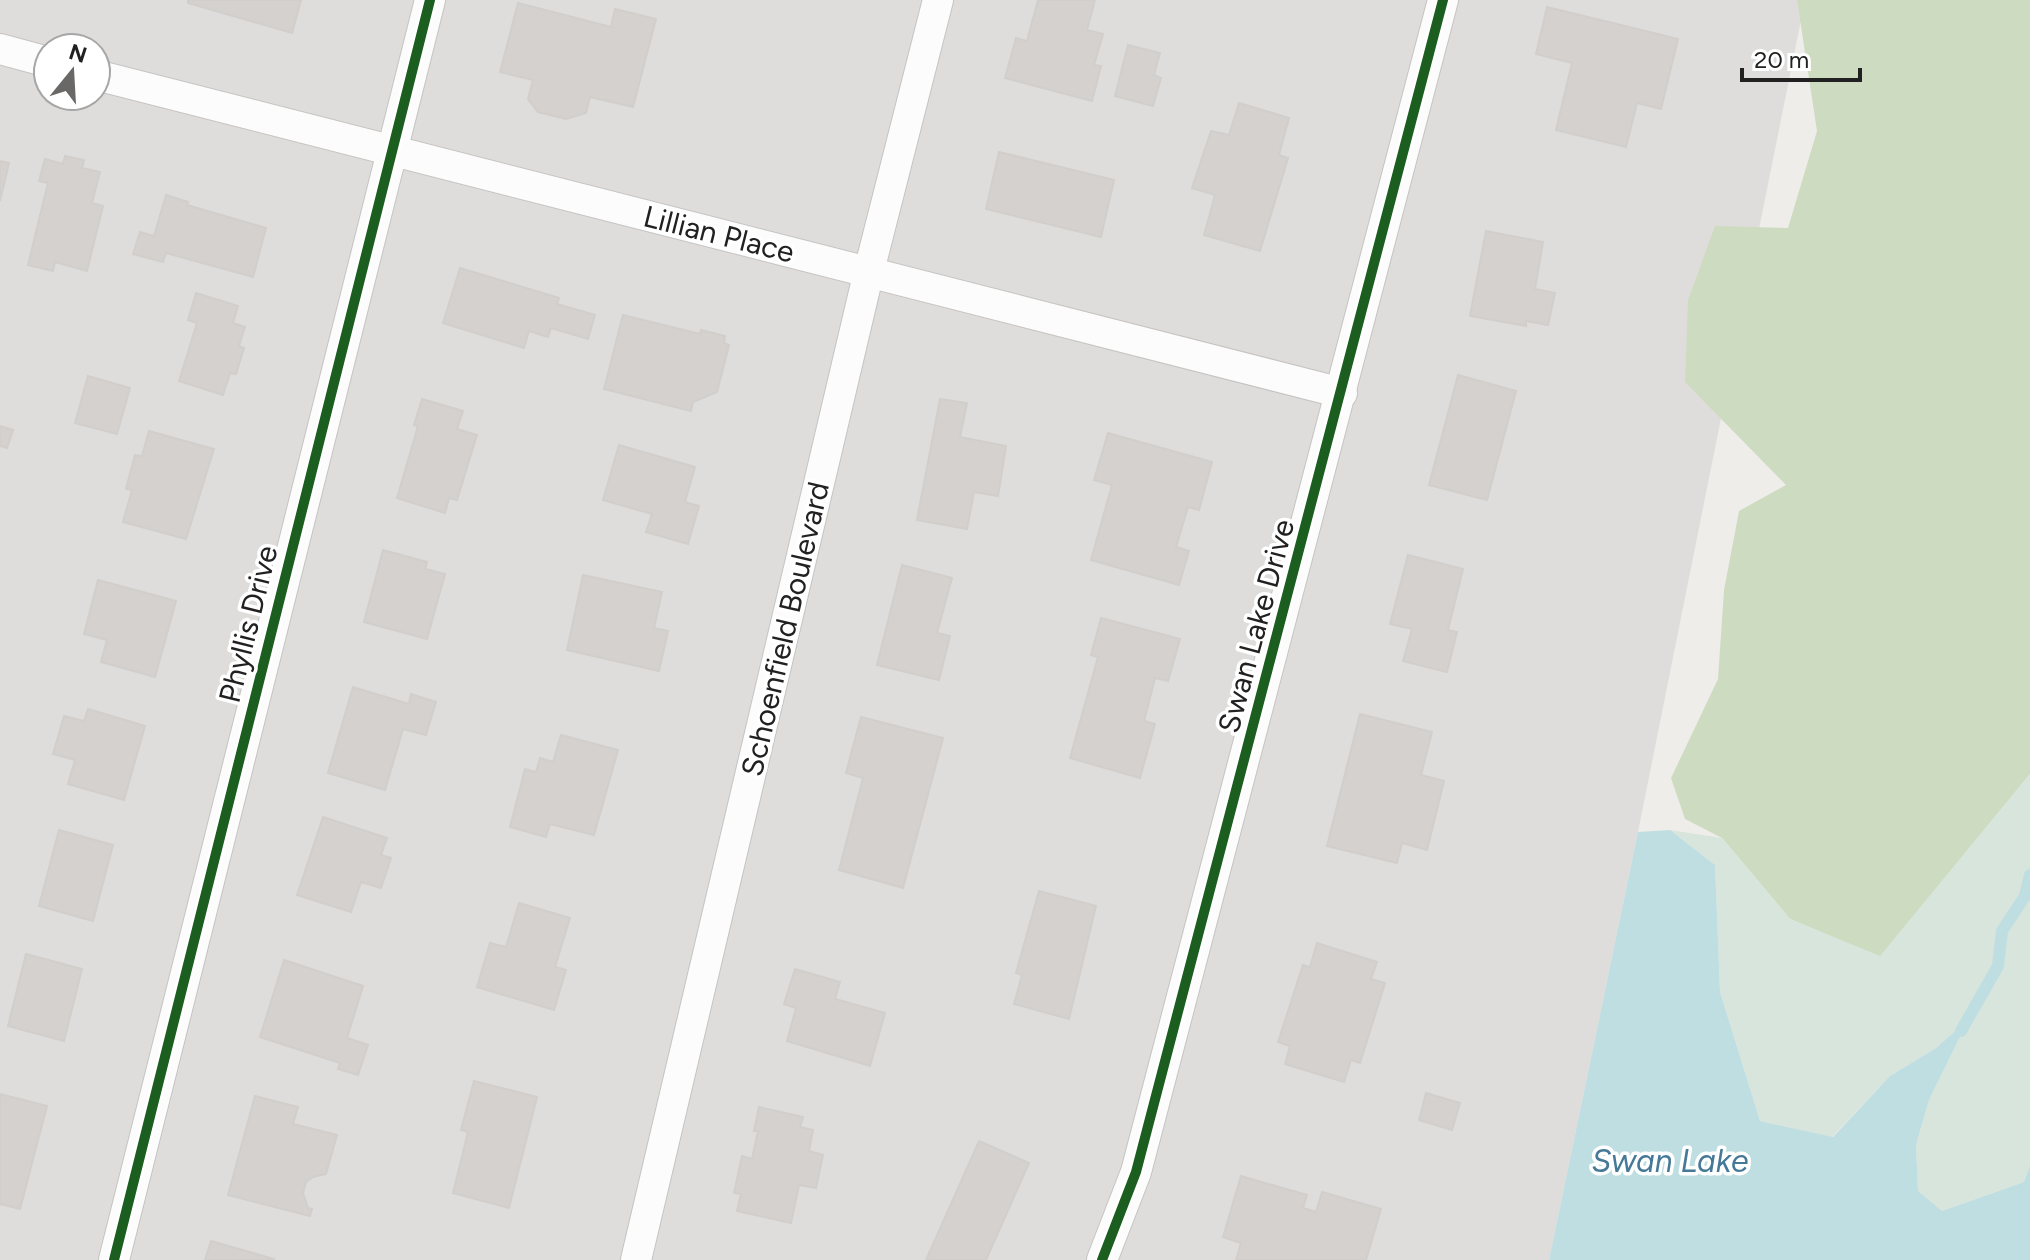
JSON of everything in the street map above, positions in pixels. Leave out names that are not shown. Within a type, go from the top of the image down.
[{"type":"street","name":"Phyllis Drive","points":[[114,1260],[430,0]]},
{"type":"street","name":"Schoenfield Boulevard","points":[[636,1260],[869,271],[938,0]]},
{"type":"street","name":"Swan Lake Drive","points":[[1102,1260],[1136,1172],[1443,0]]},
{"type":"street","points":[[0,49],[32,58]]},
{"type":"street","name":"Lillian Place","points":[[112,79],[391,153],[869,271],[1342,393]]},
{"type":"shaded area","points":[[0,0],[1805,0],[1549,1260],[0,1260]]},
{"type":"shaded area","points":[[2030,774],[2030,1165],[2024,1182],[1942,1211],[1918,1191],[1916,1145],[1929,1100],[1967,1021],[1936,1048],[1890,1076],[1832,1137],[1760,1121],[1720,992],[1715,865],[1670,830],[1722,838],[1790,919],[1880,956]]},
{"type":"green space","points":[[1797,0],[2030,0],[2030,774],[1880,957],[1790,919],[1722,838],[1685,819],[1671,778],[1718,679],[1724,590],[1739,511],[1786,485],[1685,382],[1688,300],[1715,226],[1788,228],[1817,131]]},
{"type":"water","name":"Swan Lake","points":[[1670,830],[1715,865],[1720,992],[1760,1121],[1833,1137],[1890,1076],[1936,1048],[1968,1020],[1929,1100],[1916,1145],[1918,1191],[1942,1211],[2024,1182],[2030,1165],[2030,1260],[1549,1260],[1638,832]]},
{"type":"building","points":[[188,0],[301,0],[292,33],[188,3]]},
{"type":"building","points":[[1038,0],[1095,0],[1087,30],[1103,34],[1094,65],[1101,66],[1092,101],[1005,78],[1016,38],[1027,41]]},
{"type":"building","points":[[518,3],[611,27],[615,9],[656,19],[633,107],[590,97],[586,113],[566,119],[538,112],[528,99],[533,80],[500,72]]},
{"type":"building","points":[[1547,7],[1678,39],[1661,109],[1637,103],[1626,147],[1556,130],[1572,63],[1536,54]]},
{"type":"building","points":[[1128,45],[1160,53],[1154,75],[1161,78],[1153,106],[1115,96]]},
{"type":"building","points":[[1239,103],[1289,118],[1279,155],[1288,158],[1260,251],[1204,235],[1215,195],[1192,188],[1211,131],[1229,135]]},
{"type":"building","points":[[999,152],[1114,180],[1101,237],[986,209]]},
{"type":"building","points":[[65,156],[84,160],[82,168],[100,172],[92,203],[103,206],[87,271],[55,262],[53,271],[28,265],[48,183],[39,181],[45,159],[63,164]]},
{"type":"building","points":[[0,161],[9,163],[0,201]]},
{"type":"building","points":[[166,195],[188,202],[187,205],[266,228],[253,277],[166,253],[163,262],[133,254],[140,232],[154,236]]},
{"type":"building","points":[[1486,231],[1543,242],[1535,289],[1555,293],[1548,325],[1526,321],[1526,326],[1470,316]]},
{"type":"building","points":[[460,268],[559,298],[557,304],[595,315],[588,339],[551,328],[548,337],[529,331],[524,348],[443,323]]},
{"type":"building","points":[[196,293],[238,306],[233,323],[245,327],[239,346],[244,348],[236,374],[230,373],[223,395],[179,381],[197,323],[188,320]]},
{"type":"building","points":[[623,315],[700,334],[701,330],[725,336],[724,343],[729,345],[717,392],[693,402],[691,411],[604,389]]},
{"type":"building","points":[[1458,375],[1516,391],[1487,500],[1429,485]]},
{"type":"building","points":[[88,376],[130,388],[117,434],[75,423]]},
{"type":"building","points":[[422,399],[463,411],[457,429],[477,435],[457,500],[449,498],[445,513],[397,498],[418,426],[414,425]]},
{"type":"building","points":[[940,399],[967,403],[960,437],[1006,446],[998,496],[974,492],[967,529],[917,520]]},
{"type":"building","points":[[0,426],[13,430],[7,448],[0,446]]},
{"type":"building","points":[[149,431],[214,449],[186,539],[123,522],[132,490],[126,489],[135,455],[142,456]]},
{"type":"building","points":[[1108,433],[1212,462],[1199,510],[1188,507],[1176,547],[1189,551],[1179,585],[1091,560],[1112,485],[1094,480]]},
{"type":"building","points":[[619,445],[695,467],[685,502],[699,506],[688,544],[646,532],[652,514],[603,500]]},
{"type":"building","points":[[383,550],[427,562],[425,569],[445,574],[427,639],[364,622]]},
{"type":"building","points":[[1408,555],[1463,569],[1448,630],[1457,632],[1447,672],[1403,661],[1412,629],[1390,624]]},
{"type":"building","points":[[902,565],[952,578],[937,633],[950,636],[939,680],[877,665]]},
{"type":"building","points":[[583,575],[662,592],[654,628],[668,631],[659,671],[567,650]]},
{"type":"building","points":[[98,580],[176,601],[155,677],[101,662],[107,640],[84,634]]},
{"type":"building","points":[[1101,618],[1180,639],[1168,681],[1155,678],[1144,721],[1155,724],[1140,778],[1070,758],[1098,657],[1091,655]]},
{"type":"building","points":[[353,687],[409,704],[411,694],[436,702],[426,735],[403,729],[385,790],[328,773]]},
{"type":"building","points":[[88,709],[145,726],[124,800],[68,784],[75,760],[53,754],[64,716],[84,721]]},
{"type":"building","points":[[1360,714],[1432,732],[1421,775],[1444,781],[1427,850],[1402,843],[1397,863],[1327,846]]},
{"type":"building","points":[[861,717],[943,738],[903,888],[839,870],[863,778],[846,773]]},
{"type":"building","points":[[561,735],[618,750],[594,835],[550,824],[546,837],[510,827],[525,769],[536,772],[540,758],[553,762]]},
{"type":"building","points":[[323,817],[387,838],[381,855],[391,858],[381,888],[361,882],[351,912],[297,895]]},
{"type":"building","points":[[59,830],[113,845],[93,921],[39,906]]},
{"type":"building","points":[[1039,891],[1096,906],[1069,1019],[1014,1004],[1022,975],[1016,973]]},
{"type":"building","points":[[519,903],[570,918],[555,967],[566,970],[554,1010],[477,987],[490,943],[506,947]]},
{"type":"building","points":[[1317,943],[1377,962],[1371,979],[1385,983],[1360,1063],[1351,1060],[1344,1082],[1285,1064],[1290,1046],[1278,1042],[1303,965],[1310,967]]},
{"type":"building","points":[[26,954],[82,969],[64,1041],[8,1026]]},
{"type":"building","points":[[284,960],[363,986],[347,1038],[368,1045],[358,1075],[338,1069],[340,1063],[260,1037]]},
{"type":"building","points":[[795,969],[840,982],[835,999],[885,1013],[870,1066],[787,1041],[796,1008],[784,1004]]},
{"type":"building","points":[[474,1081],[537,1097],[509,1208],[453,1193],[468,1132],[461,1130]]},
{"type":"building","points":[[1426,1093],[1460,1103],[1452,1130],[1419,1120]]},
{"type":"building","points":[[0,1094],[47,1106],[20,1209],[0,1204]]},
{"type":"building","points":[[255,1096],[298,1107],[293,1124],[337,1135],[326,1174],[306,1182],[303,1193],[308,1208],[312,1209],[310,1216],[228,1195]]},
{"type":"building","points":[[759,1107],[803,1117],[800,1127],[813,1130],[809,1151],[823,1155],[816,1188],[799,1185],[791,1223],[737,1211],[741,1194],[734,1193],[742,1156],[752,1159]]},
{"type":"building","points":[[979,1141],[1029,1163],[986,1260],[926,1260]]},
{"type":"building","points":[[1241,1176],[1307,1195],[1303,1208],[1316,1212],[1322,1192],[1381,1209],[1366,1260],[1236,1260],[1241,1243],[1223,1237]]},
{"type":"building","points":[[211,1241],[274,1259],[205,1260]]},
{"type":"waterway","points":[[1961,1031],[1998,966],[2002,931],[2025,896],[2030,875]]},
{"type":"cycle path","points":[[114,1260],[430,0]]},
{"type":"cycle path","points":[[1102,1260],[1136,1172],[1443,0]]}]
